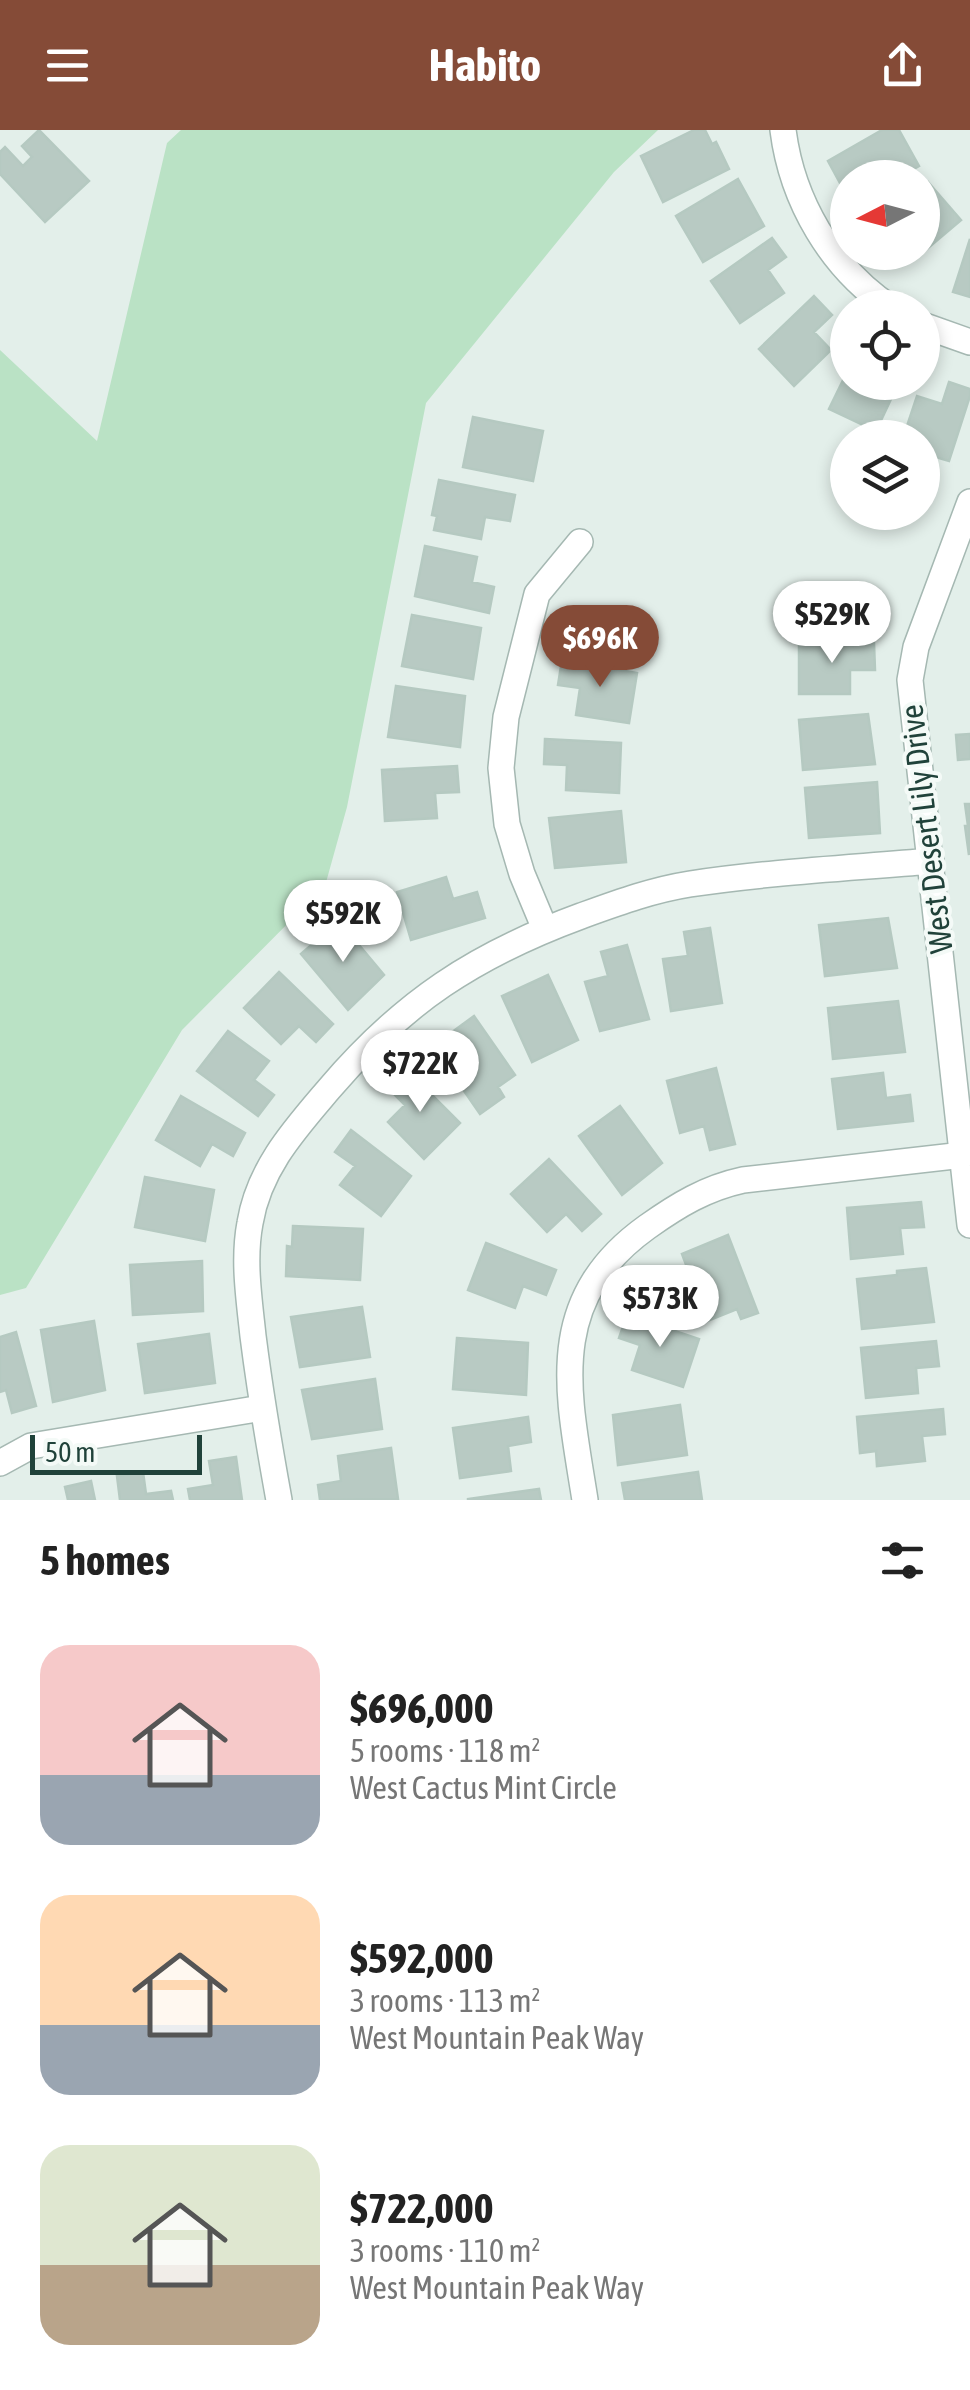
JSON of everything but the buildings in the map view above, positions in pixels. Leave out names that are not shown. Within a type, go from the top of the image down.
[{"type":"street","points":[[782,130],[787,164],[799,197],[850,276],[868,290]]},
{"type":"street","points":[[940,331],[970,342]]},
{"type":"street","name":"West Desert Lily Drive","points":[[970,502],[916,646],[910,680],[970,1224]]},
{"type":"street","points":[[545,929],[506,824],[500,768],[506,717],[537,594],[580,542]]},
{"type":"street","points":[[278,1500],[262,1408],[246,1270],[250,1223],[261,1181],[286,1140],[366,1045],[463,969],[545,929],[624,900],[688,884],[930,861]]},
{"type":"street","points":[[585,1500],[568,1397],[569,1352],[580,1311],[595,1278],[620,1249],[676,1207],[713,1187],[743,1180],[963,1156]]},
{"type":"street","points":[[0,1463],[31,1446],[262,1408]]},
{"type":"green space","points":[[181,130],[658,130],[614,172],[426,403],[347,807],[325,886],[182,1030],[26,1288],[0,1295],[0,350],[97,441],[167,143]]}]
